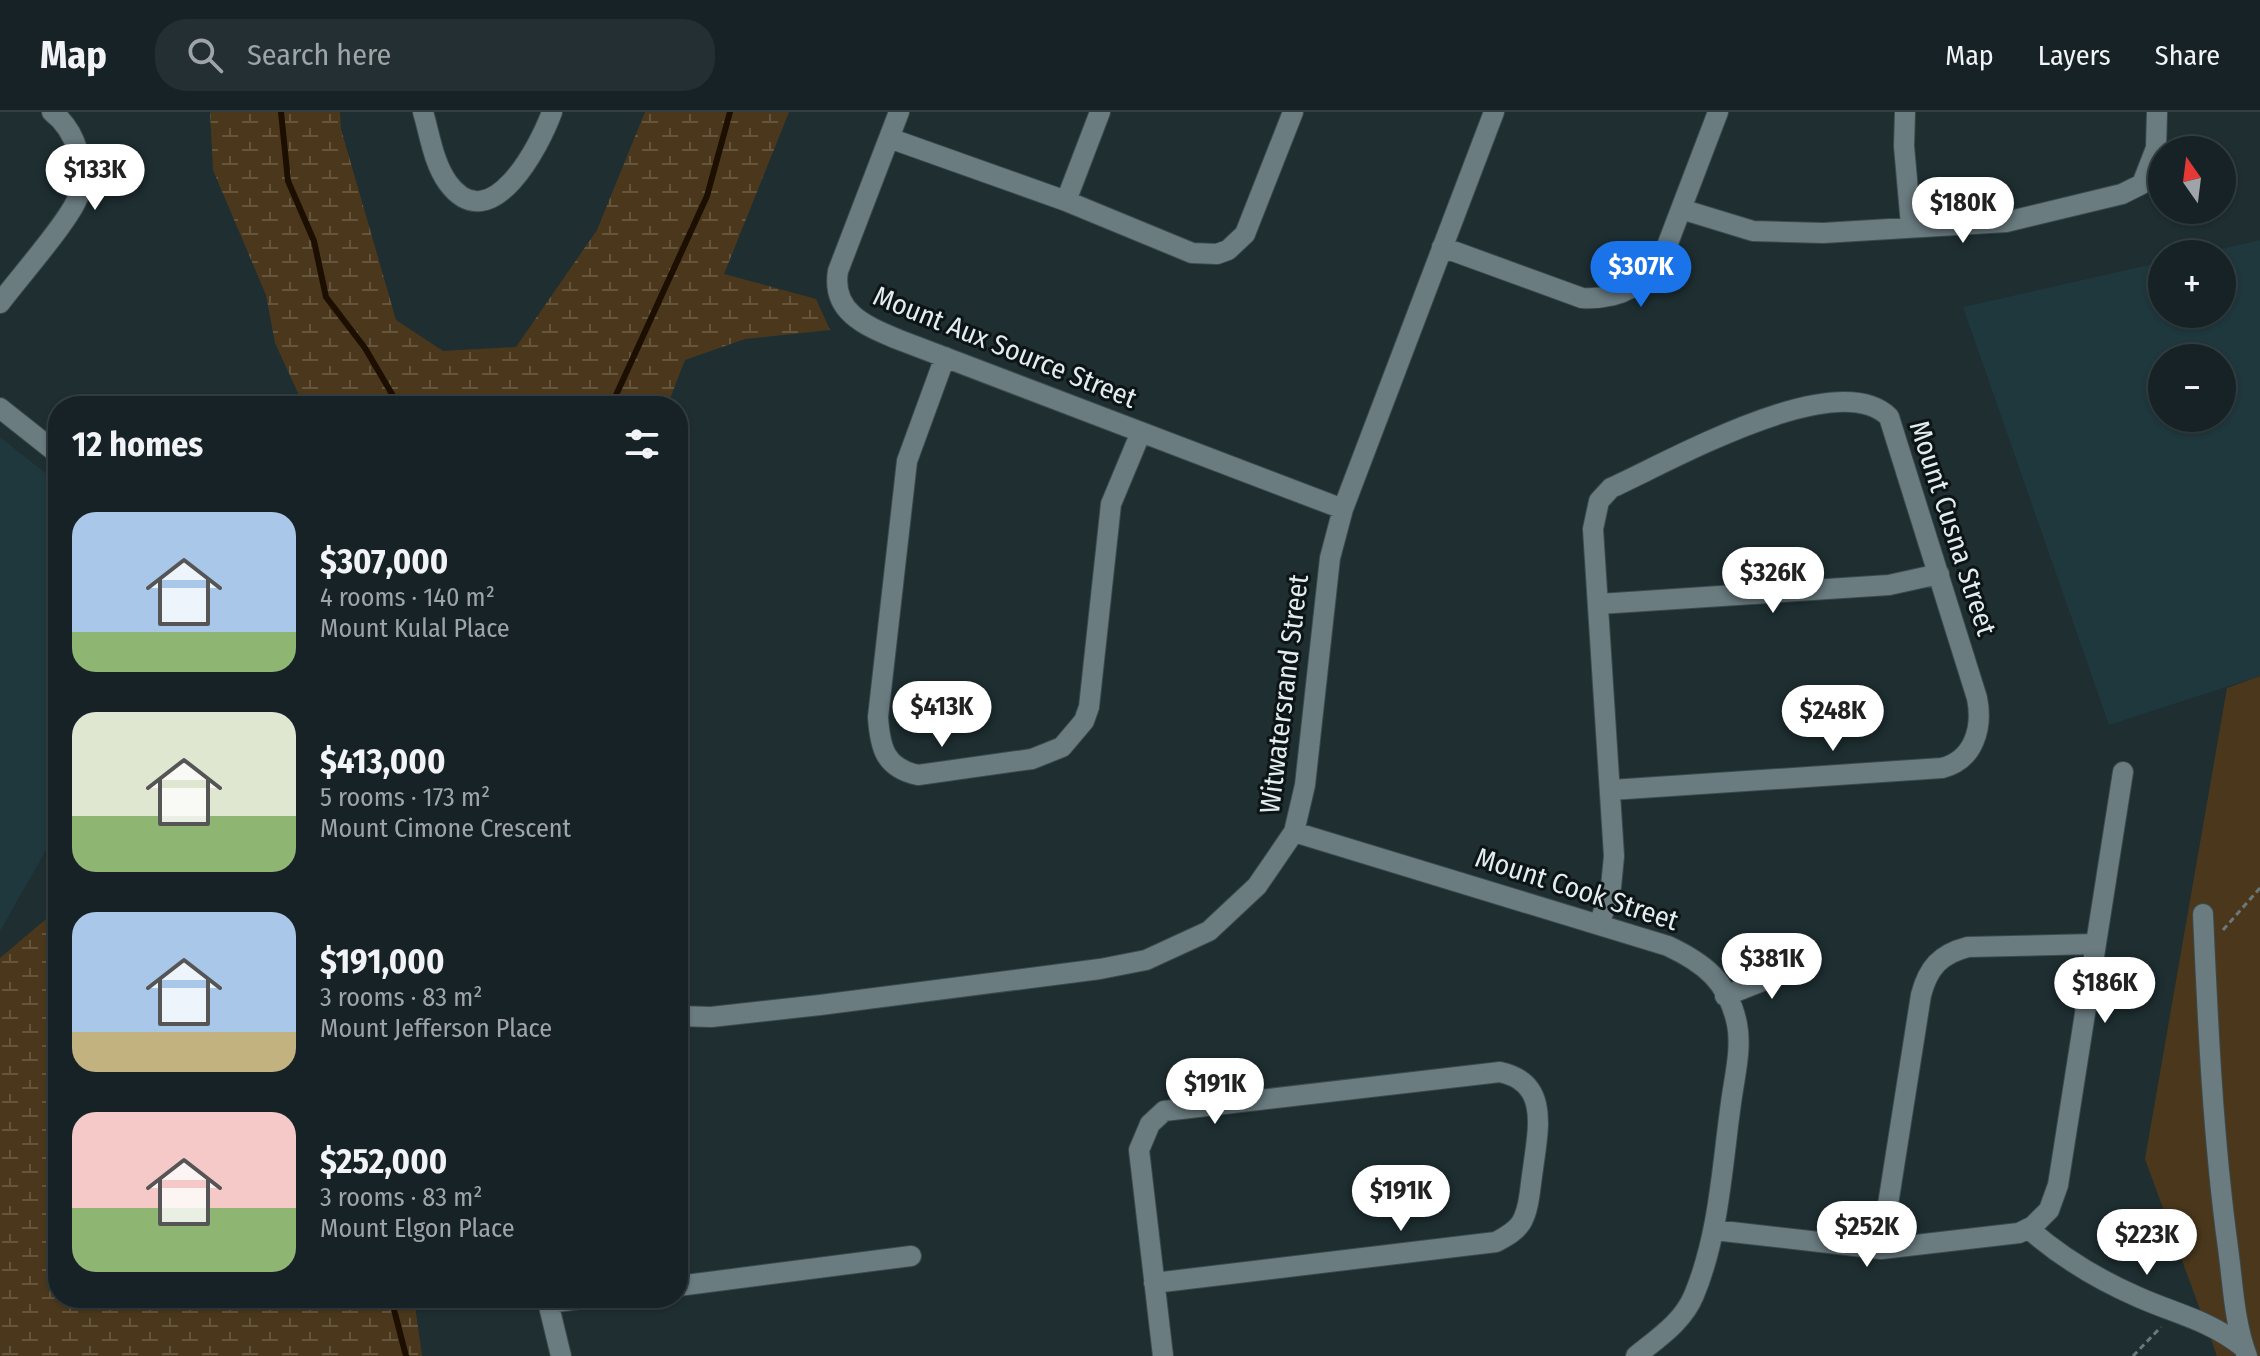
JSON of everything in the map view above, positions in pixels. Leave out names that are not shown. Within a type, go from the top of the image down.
[{"type":"street","points":[[0,303],[77,198],[78,150],[64,121],[52,112]]},
{"type":"street","points":[[423,112],[440,170],[449,185],[468,198],[480,199],[504,190],[523,169],[552,112]]},
{"type":"street","name":"Mount Aux Source Street","points":[[899,112],[845,248],[836,289],[847,312],[870,327],[945,357],[1343,509]]},
{"type":"street","points":[[1066,201],[1100,112]]},
{"type":"street","points":[[889,138],[1066,201],[1192,253],[1217,254],[1228,250],[1245,234],[1293,112]]},
{"type":"street","name":"Witwatersrand Street","points":[[688,1016],[711,1017],[820,1005],[1146,960],[1209,931],[1234,911],[1257,886],[1294,832],[1305,785],[1330,558],[1343,509],[1494,112]]},
{"type":"street","points":[[1442,247],[1582,298],[1603,299],[1624,294],[1655,271],[1718,112]]},
{"type":"street","points":[[1905,112],[1904,146],[1911,225]]},
{"type":"street","points":[[1681,209],[1773,234],[2006,222],[2133,190],[2142,184],[2151,170],[2157,112]]},
{"type":"street","points":[[945,357],[907,461],[878,717],[880,745],[885,756],[904,772],[918,775],[1032,759],[1050,754],[1073,737],[1089,707],[1111,504],[1141,432]]},
{"type":"street","name":"Mount Cusna Street","points":[[1600,923],[1611,887],[1614,856],[1593,517],[1611,488],[1795,407],[1843,400],[1865,402],[1889,417],[1980,713],[1975,740],[1953,766],[1611,790]]},
{"type":"street","points":[[0,408],[48,446]]},
{"type":"street","points":[[1599,604],[1872,587],[1939,574]]},
{"type":"street","points":[[1714,1230],[1881,1249],[2019,1233],[2029,1229],[2049,1210],[2058,1185],[2123,772]]},
{"type":"street","name":"Mount Cook Street","points":[[1294,832],[1600,923],[1668,946],[1703,962],[1725,996],[1737,1026],[1736,1066],[1714,1230],[1694,1296],[1677,1323],[1636,1356]]},
{"type":"street","points":[[2203,914],[2225,1226],[2245,1352]]},
{"type":"street","points":[[1881,1249],[1921,995],[1932,968],[1948,954],[1968,947],[2095,944]]},
{"type":"street","points":[[1725,996],[1802,965]]},
{"type":"street","points":[[1154,1283],[1496,1242],[1519,1226],[1528,1203],[1540,1117],[1536,1098],[1524,1082],[1500,1072],[1164,1111],[1150,1124],[1139,1150],[1154,1283],[1163,1356]]},
{"type":"street","points":[[2029,1229],[2081,1267],[2138,1297],[2219,1328],[2245,1352]]},
{"type":"street","points":[[688,1285],[911,1256]]},
{"type":"street","points":[[550,1308],[561,1356]]},
{"type":"path","points":[[2205,958],[2224,929],[2260,888]]},
{"type":"path","points":[[2133,1356],[2158,1329],[2181,1313]]},
{"type":"shaded area","points":[[2260,240],[2260,676],[2109,725],[1963,307],[2148,265],[2148,328],[2236,328],[2236,245]]},
{"type":"shaded area","points":[[0,437],[48,475],[48,847],[0,931]]},
{"type":"green space","points":[[210,112],[340,112],[341,129],[396,320],[443,351],[516,347],[597,230],[645,112],[789,112],[724,274],[816,299],[830,330],[745,339],[685,360],[671,396],[299,396],[275,343],[266,295],[213,170]]},
{"type":"green space","points":[[2260,676],[2260,1356],[2217,1356],[2145,1159],[2227,688]]},
{"type":"green space","points":[[48,917],[48,1308],[415,1308],[422,1356],[0,1356],[0,958]]},
{"type":"waterway","points":[[281,112],[288,181],[314,241],[326,297],[365,348],[393,396]]},
{"type":"waterway","points":[[616,396],[707,196],[730,112]]},
{"type":"waterway","points":[[394,1308],[406,1356]]}]
